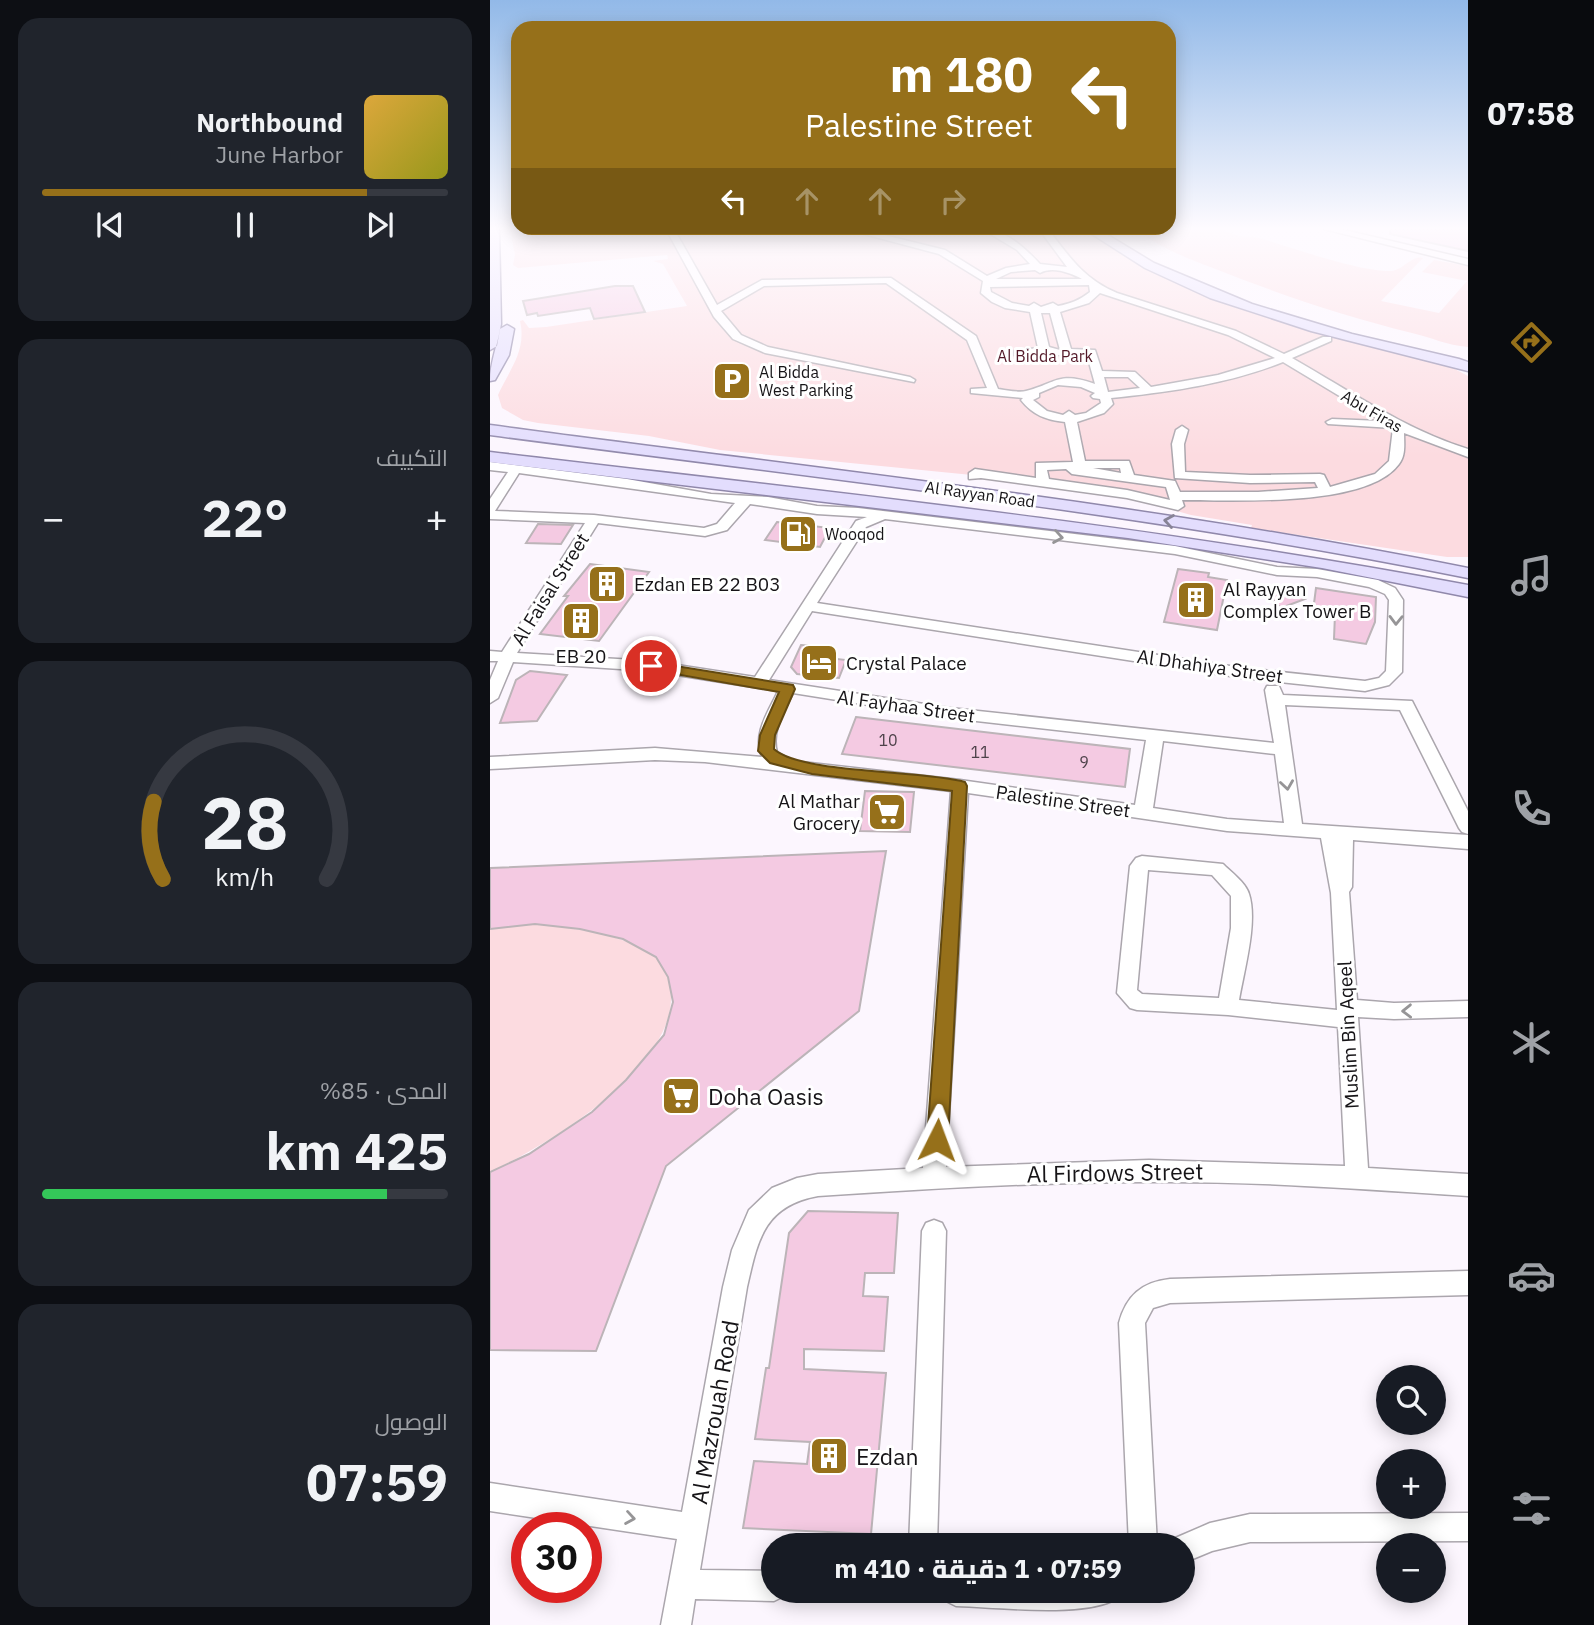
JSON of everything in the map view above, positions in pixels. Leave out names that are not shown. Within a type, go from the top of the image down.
[{"type":"main road","points":[[490,345],[494,324],[493,305]]},
{"type":"main road","points":[[490,389],[505,345],[507,322],[503,305]]},
{"type":"main road","points":[[1246,305],[1309,326],[1468,367]]},
{"type":"main road","points":[[1280,305],[1369,331],[1468,351]]},
{"type":"main road","name":"Al Rayyan Road","points":[[491,423],[606,444],[983,494],[1358,551],[1468,573]]},
{"type":"main road","points":[[490,441],[904,495],[957,499],[1011,498]]},
{"type":"main road","name":"Al Rayyan Road","points":[[490,457],[686,481],[859,507],[1002,518],[1128,533],[1363,570],[1391,580],[1468,593]]},
{"type":"main road","points":[[816,472],[906,471]]},
{"type":"main road","points":[[942,475],[983,494]]},
{"type":"main road","points":[[686,481],[720,499]]},
{"type":"main road","points":[[810,509],[859,507]]},
{"type":"main road","points":[[961,526],[1002,518]]},
{"type":"main road","points":[[1128,533],[1180,537],[1305,554],[1468,582]]},
{"type":"main road","points":[[1358,551],[1388,551],[1468,560]]},
{"type":"street","points":[[712,305],[732,334],[757,347],[910,380]]},
{"type":"street","points":[[715,310],[724,305]]},
{"type":"street","points":[[924,305],[972,338],[994,392]]},
{"type":"street","points":[[1017,305],[1035,308],[1068,305]]},
{"type":"street","name":"Abu Firas","points":[[1142,305],[1220,328],[1282,358],[1397,426],[1425,439],[1468,453]]},
{"type":"street","points":[[1035,308],[1044,350]]},
{"type":"street","points":[[1053,308],[1066,352]]},
{"type":"street","points":[[1101,394],[1149,390],[1222,377],[1282,358],[1327,339]]},
{"type":"street","points":[[1018,353],[1037,353],[1037,350],[1091,352],[1101,394]]},
{"type":"street","points":[[1098,374],[1132,374],[1149,390]]},
{"type":"street","points":[[1061,382],[1079,383],[1101,394],[1107,401],[1102,410],[1089,416],[1049,416],[1034,409],[1027,400],[1041,386],[1061,382]]},
{"type":"street","points":[[975,391],[1032,395]]},
{"type":"street","points":[[1069,416],[1077,467]]},
{"type":"street","points":[[1175,496],[1326,492],[1359,486],[1387,471],[1398,454],[1397,426],[1332,421]]},
{"type":"street","points":[[1182,430],[1178,444],[1179,475],[1250,479],[1320,478],[1326,492]]},
{"type":"street","points":[[490,466],[635,484],[720,499],[775,502],[810,509]]},
{"type":"street","points":[[972,476],[976,476],[975,473],[1137,496],[1178,506],[1171,484],[1077,467],[1040,466],[1047,483]]},
{"type":"street","points":[[1047,483],[1077,467]]},
{"type":"street","points":[[516,469],[490,508],[542,516]]},
{"type":"street","points":[[675,528],[704,527],[720,521],[726,511],[720,499]]},
{"type":"street","points":[[490,515],[594,519],[699,533],[719,529],[747,500]]},
{"type":"street","points":[[859,507],[861,524]]},
{"type":"street","name":"Al Rayyan Road","points":[[859,507],[884,515],[1175,550],[1258,565]]},
{"type":"street","points":[[752,683],[785,645],[791,629],[861,524],[884,515]]},
{"type":"street","name":"Al Faisal Street","points":[[490,698],[507,657],[594,519]]},
{"type":"street","name":"Al Dhahiya Street","points":[[806,606],[1243,673],[1365,686],[1389,679],[1394,672],[1395,597],[1386,589],[1373,583],[1317,573],[1277,571],[1258,565]]},
{"type":"street","name":"Al Fayhaa Street","points":[[490,656],[628,664],[950,713],[1282,749]]},
{"type":"street","points":[[1243,673],[1264,682],[1276,697],[1294,831]]},
{"type":"street","points":[[1276,697],[1287,685],[1303,679]]},
{"type":"street","points":[[738,759],[755,751],[767,735],[788,689]]},
{"type":"street","points":[[1276,697],[1406,705],[1468,828]]},
{"type":"street","points":[[767,735],[766,751],[770,756],[812,769]]},
{"type":"street","points":[[1143,813],[1155,737]]},
{"type":"street","name":"Palestine Street","points":[[490,763],[663,754],[738,759],[1294,831],[1468,842]]},
{"type":"street","points":[[934,1178],[960,786]]},
{"type":"street","name":"Muslim Bin Aqeel","points":[[1337,834],[1345,867],[1340,893],[1357,1177]]},
{"type":"street","points":[[1228,1007],[1241,928],[1240,894],[1217,869],[1142,863],[1139,866],[1126,993],[1137,1002],[1347,1014],[1468,1009]]},
{"type":"street","name":"Al Firdows Street","points":[[766,1205],[785,1193],[807,1186],[934,1178],[1149,1171],[1357,1177],[1468,1185]]},
{"type":"street","name":"Al Mazrouah Road","points":[[676,1625],[735,1287],[745,1244],[766,1205]]},
{"type":"street","points":[[923,1533],[934,1231]]},
{"type":"street","points":[[1142,1533],[1132,1323],[1138,1305],[1144,1298],[1170,1291],[1468,1283]]},
{"type":"street","points":[[491,1501],[694,1528]]},
{"type":"street","points":[[1195,1544],[1210,1537],[1250,1528],[1468,1527]]},
{"type":"street","points":[[684,1584],[761,1586]]},
{"type":"green space","name":"Al Bidda Park","points":[[1252,305],[1449,366],[1468,376],[1468,557],[1447,557],[1251,528],[1252,525],[1191,515],[1127,497],[1103,496],[1092,492],[972,475],[720,450],[649,436],[538,423],[523,420],[502,408],[498,395],[519,351],[522,332],[520,321],[523,320],[529,328],[546,327],[687,306]]},
{"type":"green space","points":[[1315,305],[1400,305],[1439,313],[1446,305],[1468,305],[1468,347],[1446,343]]},
{"type":"green space","points":[[535,924],[611,936],[653,955],[662,965],[669,983],[669,1016],[656,1044],[634,1072],[607,1098],[545,1142],[490,1172],[490,929]]},
{"type":"building","points":[[524,305],[642,305],[645,312],[594,319],[590,308],[538,316],[537,313],[527,315]]},
{"type":"building","name":"Wooqod","points":[[777,522],[830,528],[820,547],[765,540]]},
{"type":"building","points":[[538,524],[573,525],[561,544],[526,543]]},
{"type":"building","points":[[590,564],[649,572],[599,641],[540,634],[568,596],[564,596]]},
{"type":"building","name":"Al Rayyan Complex Tower B","points":[[1178,569],[1209,573],[1208,577],[1227,580],[1217,630],[1164,622]]},
{"type":"building","points":[[1285,585],[1305,599],[1281,608],[1265,592]]},
{"type":"building","points":[[1316,588],[1376,597],[1375,622],[1366,644],[1334,639],[1335,614],[1313,611]]},
{"type":"building","name":"Crystal Palace","points":[[801,645],[824,647],[820,657],[846,660],[839,678],[797,674],[791,667]]},
{"type":"building","points":[[530,671],[567,675],[537,721],[500,723],[516,680]]},
{"type":"building","points":[[856,717],[1130,749],[1125,787],[842,754]]},
{"type":"building","name":"Al Mathar Grocery","points":[[865,791],[914,792],[910,832],[860,831]]},
{"type":"building","name":"Doha Oasis","points":[[886,851],[859,1011],[666,1166],[596,1351],[490,1350],[490,1172],[529,1154],[592,1112],[626,1080],[664,1035],[673,1002],[668,977],[656,957],[623,939],[580,929],[535,924],[490,929],[490,868]]},
{"type":"building","points":[[808,1211],[898,1213],[894,1273],[865,1273],[863,1296],[888,1297],[884,1351],[804,1349],[804,1369],[886,1373],[871,1533],[743,1528],[754,1461],[807,1464],[810,1442],[755,1439],[766,1368],[769,1368],[789,1233]]},
{"type":"place","name":"Al Bidda West Parking","points":[[732,381]]},
{"type":"place","name":"Wooqod","points":[[798,534]]},
{"type":"place","name":"Ezdan EB 22 B03","points":[[607,584]]},
{"type":"place","name":"Al Rayyan Complex Tower B","points":[[1196,600]]},
{"type":"place","name":"EB 20","points":[[581,621]]},
{"type":"place","name":"Crystal Palace","points":[[819,663]]},
{"type":"place","name":"Al Mathar Grocery","points":[[887,812]]},
{"type":"place","name":"Doha Oasis","points":[[681,1096]]},
{"type":"place","name":"Ezdan","points":[[829,1456]]},
{"type":"route","points":[[651,666],[788,689],[767,735],[766,751],[776,760],[812,769],[960,786],[937,1140]]}]
